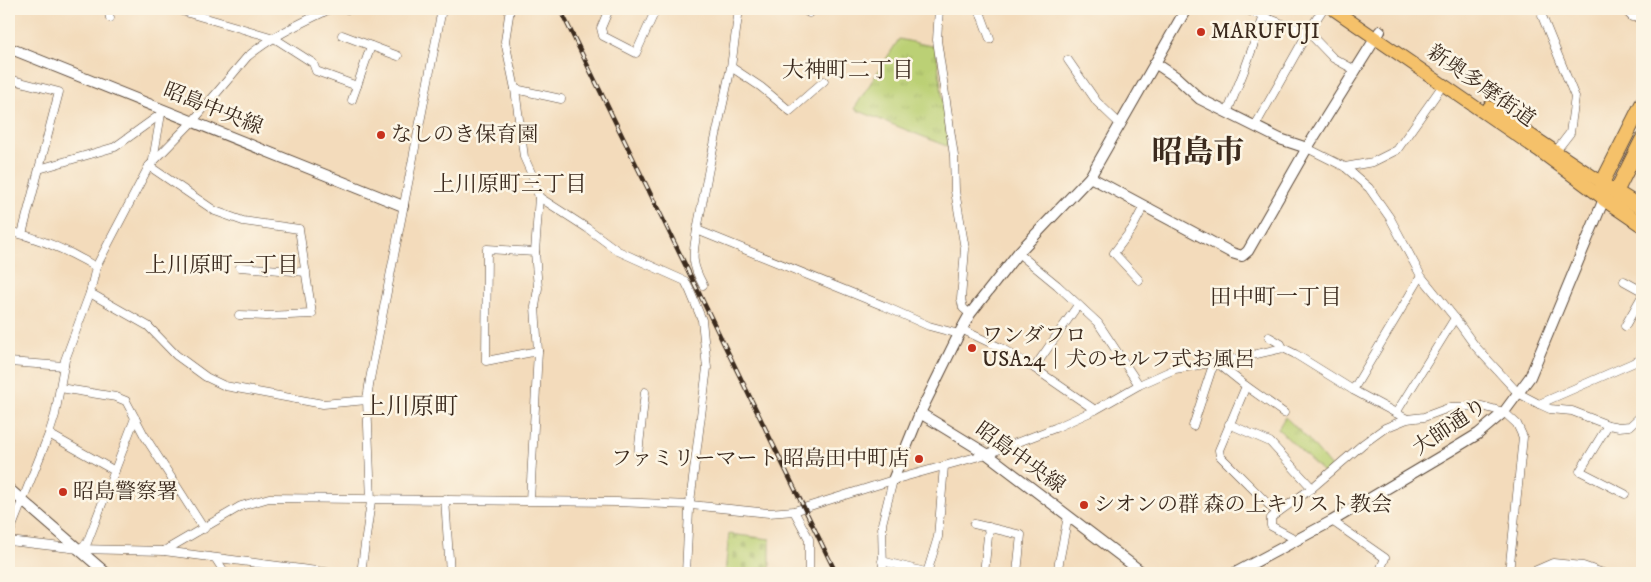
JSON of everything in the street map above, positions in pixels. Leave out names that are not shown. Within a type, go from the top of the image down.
[{"type":"highway","points":[[1642,104],[1602,183],[1610,195],[1642,225]]},
{"type":"highway","points":[[1610,195],[1638,158],[1642,140]]},
{"type":"highway","points":[[1610,195],[1642,208]]},
{"type":"main road","name":"新奥多摩街道","points":[[1333,9],[1377,34],[1602,183]]},
{"type":"main road","points":[[1348,9],[1377,34]]},
{"type":"main road","name":"新奥多摩街道","points":[[1377,34],[1443,85],[1538,150],[1610,195]]},
{"type":"street","points":[[108,9],[110,18]]},
{"type":"street","points":[[176,9],[206,13],[274,38],[313,63],[316,71],[357,86]]},
{"type":"street","points":[[9,534],[49,434],[55,415],[70,344],[90,293],[96,267],[151,163],[192,121],[247,57],[291,28],[330,9]]},
{"type":"street","points":[[361,573],[371,500],[367,400],[442,9]]},
{"type":"street","points":[[510,9],[505,41],[515,90],[524,157],[539,197],[535,252],[538,288],[535,307],[538,351],[530,500]]},
{"type":"street","points":[[609,9],[601,28],[603,36],[636,53],[656,9]]},
{"type":"street","points":[[703,284],[692,260],[710,163],[731,67],[739,9]]},
{"type":"street","points":[[939,9],[936,40],[954,156],[955,191],[965,249],[961,299],[963,308],[970,314]]},
{"type":"street","points":[[979,9],[990,39]]},
{"type":"street","points":[[883,573],[882,524],[893,480],[920,413],[960,332],[970,314],[1018,253],[1090,177],[1121,126],[1186,9]]},
{"type":"street","points":[[1245,9],[1308,32],[1333,58],[1355,70]]},
{"type":"street","points":[[1255,126],[1323,9]]},
{"type":"street","points":[[1545,9],[1542,16],[1575,97],[1570,133],[1556,151]]},
{"type":"street","points":[[1624,9],[1632,18],[1639,17],[1642,12]]},
{"type":"street","points":[[1227,113],[1264,16]]},
{"type":"street","points":[[1090,177],[1232,253],[1242,256],[1248,252],[1307,148],[1377,34]]},
{"type":"street","points":[[342,35],[398,56]]},
{"type":"street","points":[[352,100],[371,46]]},
{"type":"street","name":"昭島中央線","points":[[9,48],[403,206]]},
{"type":"street","points":[[1068,60],[1096,102],[1121,126]]},
{"type":"street","points":[[1155,63],[1176,77],[1200,99],[1280,139],[1307,148],[1345,167],[1369,188],[1390,218],[1421,276],[1476,346],[1518,393],[1550,409],[1572,412],[1608,426],[1630,426],[1642,416]]},
{"type":"street","points":[[731,67],[761,86],[790,111],[824,81]]},
{"type":"street","points":[[9,79],[59,92],[22,234]]},
{"type":"street","points":[[1345,167],[1373,162],[1397,150],[1443,85]]},
{"type":"street","points":[[515,90],[561,99]]},
{"type":"street","points":[[39,169],[115,147],[160,114],[151,163]]},
{"type":"street","points":[[151,163],[215,211],[243,221],[299,229],[312,314],[239,315]]},
{"type":"street","name":"大師通り","points":[[1236,573],[1332,521],[1450,452],[1478,434],[1504,412],[1530,377],[1610,195]]},
{"type":"street","points":[[539,197],[618,251],[684,281],[702,320],[707,368],[689,510],[686,573]]},
{"type":"street","points":[[1139,280],[1114,253],[1132,229],[1144,206]]},
{"type":"street","points":[[697,230],[929,326],[960,332],[1001,348],[1095,410]]},
{"type":"street","points":[[9,231],[75,254],[96,267]]},
{"type":"street","points":[[535,252],[487,249],[486,360],[538,351]]},
{"type":"street","points":[[1018,253],[1098,323],[1139,385]]},
{"type":"street","points":[[240,267],[306,272]]},
{"type":"street","points":[[1353,390],[1421,276]]},
{"type":"street","points":[[1624,281],[1642,291]]},
{"type":"street","points":[[90,293],[148,326],[176,355],[214,382],[225,386],[323,404],[367,400]]},
{"type":"street","points":[[1625,326],[1642,296]]},
{"type":"street","points":[[1034,368],[1078,305]]},
{"type":"street","points":[[1396,413],[1455,318]]},
{"type":"street","points":[[1269,337],[1281,344],[1283,348],[1296,354],[1353,390],[1407,419]]},
{"type":"street","points":[[164,551],[241,506],[269,498],[530,500],[691,505],[769,513],[794,511],[893,480],[987,454],[1055,428],[1095,410],[1139,385],[1175,369],[1235,359],[1283,348]]},
{"type":"street","points":[[1539,404],[1642,359]]},
{"type":"street","points":[[9,362],[64,366]]},
{"type":"street","points":[[1216,362],[1284,413]]},
{"type":"street","points":[[1193,426],[1211,371],[1216,362]]},
{"type":"street","points":[[1246,386],[1219,450],[1220,456],[1277,513]]},
{"type":"street","points":[[60,388],[116,396],[126,401],[144,435],[204,529]]},
{"type":"street","points":[[637,450],[645,392]]},
{"type":"street","points":[[1297,540],[1270,526],[1271,518],[1312,488],[1362,444],[1385,428],[1407,419],[1424,416],[1451,407],[1482,406],[1504,412],[1517,424],[1523,437],[1509,573]]},
{"type":"street","name":"昭島中央線","points":[[920,413],[987,454],[1143,573]]},
{"type":"street","points":[[79,549],[87,543],[135,418]]},
{"type":"street","points":[[1229,424],[1270,442],[1312,488]]},
{"type":"street","points":[[1608,426],[1580,471],[1625,494]]},
{"type":"street","points":[[49,434],[115,471]]},
{"type":"street","points":[[882,561],[928,573],[938,537],[944,466]]},
{"type":"street","points":[[9,489],[106,573]]},
{"type":"street","points":[[445,499],[450,573]]},
{"type":"street","points":[[794,511],[809,539],[809,573]]},
{"type":"street","points":[[1057,573],[1068,516]]},
{"type":"street","points":[[1332,521],[1385,558],[1379,573]]},
{"type":"street","points":[[974,524],[1021,535],[1017,573]]},
{"type":"street","points":[[984,573],[989,527]]},
{"type":"street","points":[[9,541],[79,549],[164,551],[332,573]]},
{"type":"street","points":[[216,559],[225,573]]},
{"type":"street","points":[[1530,573],[1553,563],[1588,567],[1603,573]]},
{"type":"green space","points":[[899,39],[936,47],[949,147],[854,109]]},
{"type":"green space","points":[[1285,417],[1307,438],[1331,467],[1324,473],[1278,429]]},
{"type":"green space","points":[[729,534],[770,539],[770,573],[725,573]]},
{"type":"railway","points":[[560,9],[836,573]]},
{"type":"place","name":"MARUFUJI","points":[[1201,32]]},
{"type":"place","name":"なしのき保育園","points":[[381,135]]},
{"type":"place","name":"ワンダフロ USA24｜犬のセルフ式お風呂","points":[[972,348]]},
{"type":"place","name":"ファミリーマート 昭島田中町店","points":[[919,459]]},
{"type":"place","name":"昭島警察署","points":[[63,492]]},
{"type":"place","name":"シオンの群 森の上キリスト教会","points":[[1084,505]]},
{"type":"district","name":"大神町二丁目","points":[[848,70]]},
{"type":"district","name":"昭島市","points":[[1198,153]]},
{"type":"district","name":"上川原町三丁目","points":[[510,184]]},
{"type":"district","name":"上川原町一丁目","points":[[222,265]]},
{"type":"district","name":"田中町一丁目","points":[[1276,297]]},
{"type":"district","name":"上川原町","points":[[410,407]]}]
